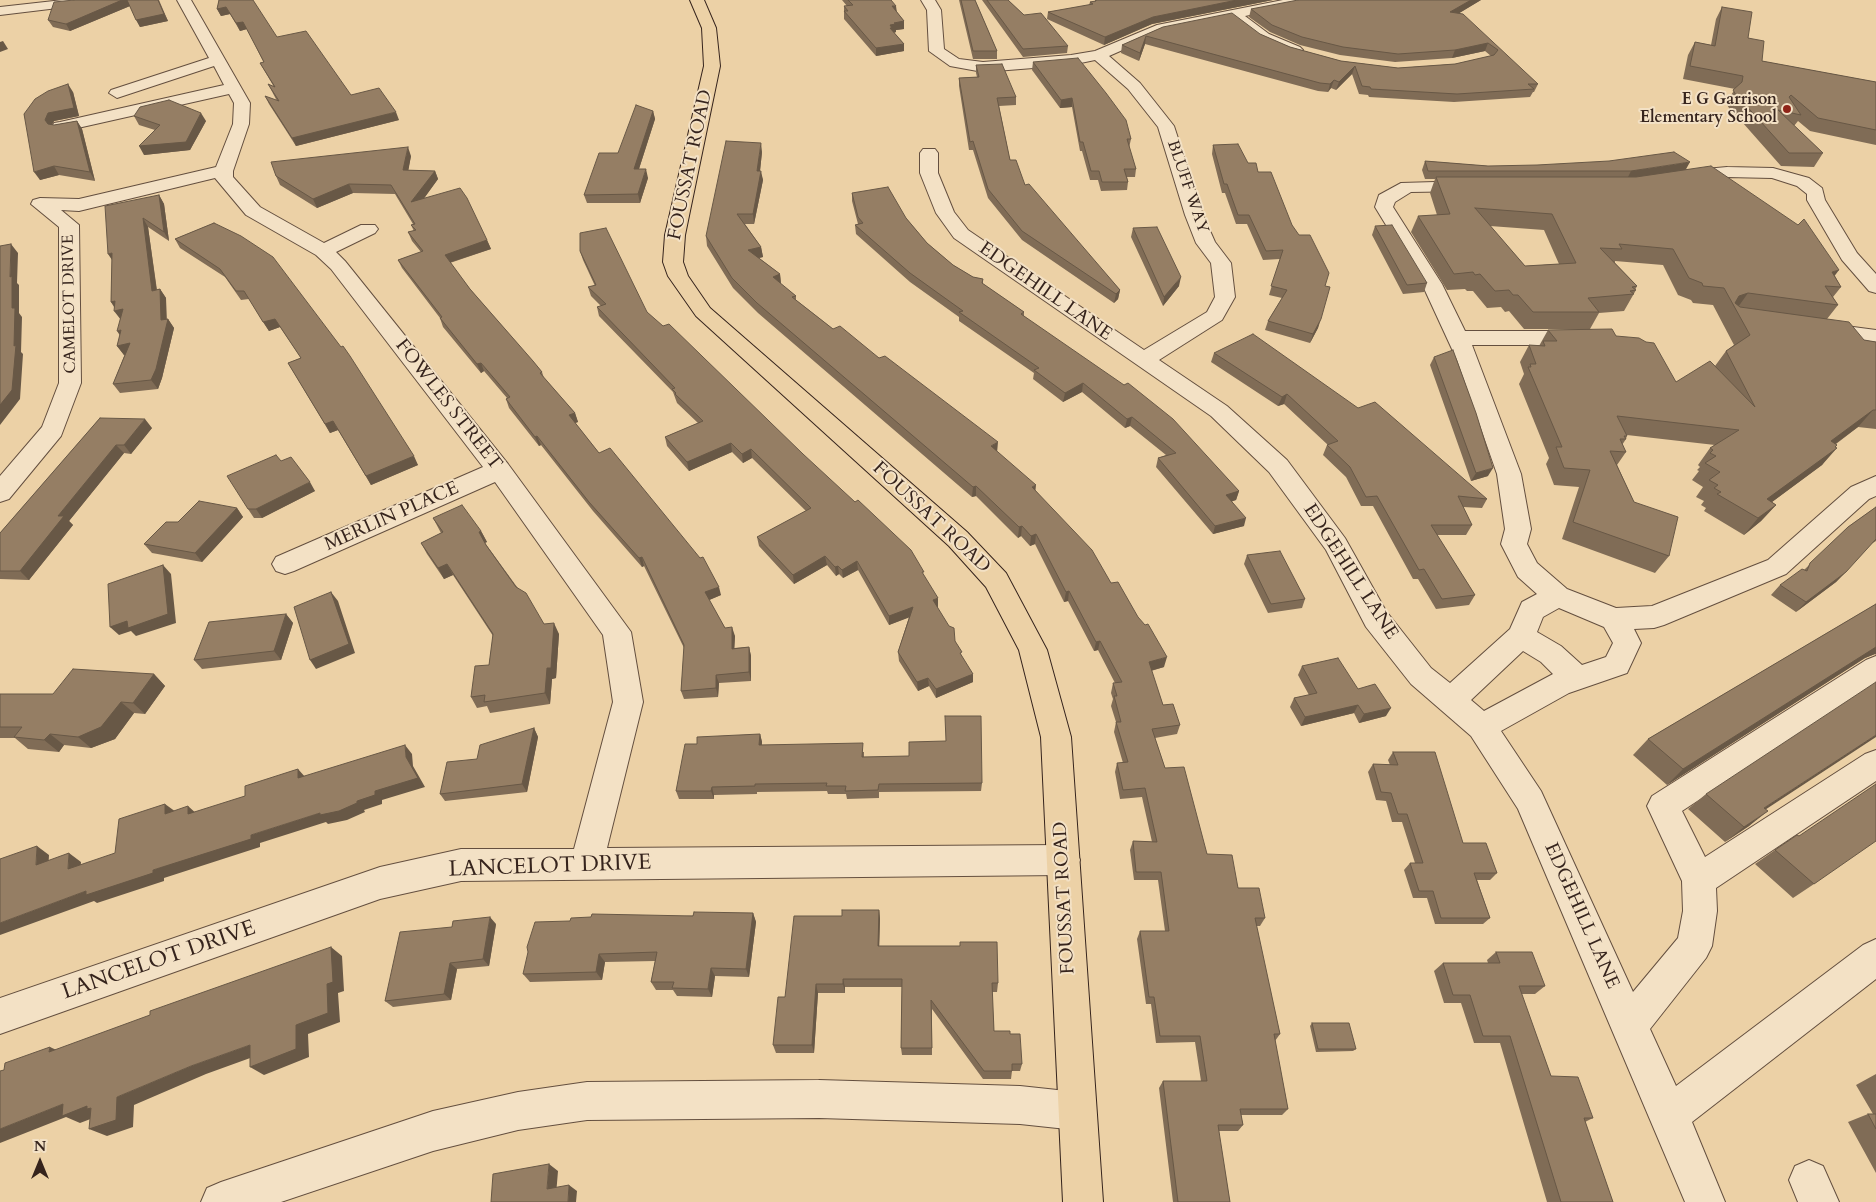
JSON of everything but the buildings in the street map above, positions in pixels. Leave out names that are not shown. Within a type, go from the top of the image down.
[{"type":"main road","name":"FOUSSAT ROAD","points":[[697,0],[709,28],[712,66],[675,235],[673,262],[678,276],[703,312],[958,539],[996,580],[1033,650],[1056,737],[1076,1111],[1083,1202]]},
{"type":"street","points":[[0,11],[38,8],[91,0]]},
{"type":"street","points":[[184,0],[242,103],[241,124],[224,171]]},
{"type":"street","points":[[928,0],[934,10],[937,52],[955,63],[983,66],[1071,60],[1098,55],[1114,50],[1157,29],[1304,0]]},
{"type":"street","points":[[1232,14],[1264,37],[1294,50],[1312,55]]},
{"type":"street","name":"BLUFF WAY","points":[[1098,55],[1134,86],[1166,126],[1194,215],[1206,242],[1221,263],[1225,296],[1215,316],[1144,360]]},
{"type":"street","points":[[117,93],[218,60]]},
{"type":"street","points":[[60,127],[233,88]]},
{"type":"street","name":"EDGEHILL LANE","points":[[929,153],[929,173],[944,213],[961,234],[1218,411],[1278,466],[1336,545],[1376,618],[1420,676],[1482,727],[1530,800],[1669,1115],[1705,1202]]},
{"type":"street","name":"FOWLES STREET","points":[[224,171],[224,178],[253,211],[323,251],[338,265],[499,470],[617,632],[628,702],[587,863]]},
{"type":"street","name":"CAMELOT DRIVE","points":[[0,493],[54,430],[70,383],[69,226],[40,204],[79,205],[224,171]]},
{"type":"street","points":[[1665,179],[1728,172],[1772,173],[1803,182],[1816,192],[1816,200],[1849,256],[1876,287]]},
{"type":"street","points":[[1487,186],[1407,188],[1386,199],[1384,207],[1432,284],[1468,360],[1509,474],[1518,529],[1514,544],[1527,570],[1557,596],[1614,618],[1654,617],[1776,567],[1860,493],[1876,485]]},
{"type":"street","points":[[323,251],[368,229]]},
{"type":"street","points":[[1802,326],[1876,336]]},
{"type":"street","points":[[1458,338],[1596,338]]},
{"type":"street","name":"MERLIN PLACE","points":[[285,564],[499,470]]},
{"type":"street","points":[[1450,701],[1521,636],[1532,610],[1557,596]]},
{"type":"street","points":[[1482,727],[1559,684],[1617,665],[1626,643],[1614,618]]},
{"type":"street","points":[[1521,636],[1551,654],[1577,678]]},
{"type":"street","points":[[1629,1026],[1694,946],[1700,911],[1699,880],[1664,806],[1876,668]]},
{"type":"street","points":[[1699,880],[1876,764]]},
{"type":"street","name":"LANCELOT DRIVE","points":[[0,1016],[380,883],[461,865],[1063,860]]},
{"type":"street","points":[[1669,1115],[1876,957]]},
{"type":"street","points":[[221,1202],[433,1131],[518,1111],[587,1101],[819,1099],[1020,1105],[1076,1111]]},
{"type":"place","name":"E G Garrison Elementary School","points":[[1787,109]]}]
